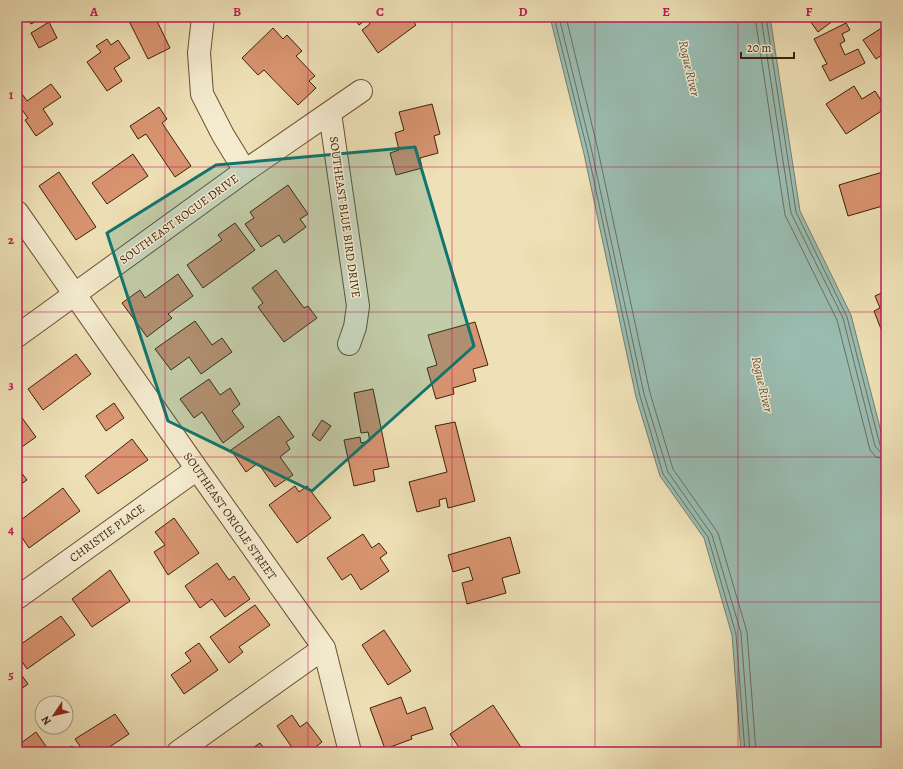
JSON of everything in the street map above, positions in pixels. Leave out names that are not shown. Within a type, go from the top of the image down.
[{"type":"street","name":"SOUTHEAST ROGUE DRIVE","points":[[17,336],[245,171],[223,135],[202,94],[200,53],[203,17]]},
{"type":"street","points":[[245,171],[362,91]]},
{"type":"street","name":"SOUTHEAST BLUE BIRD DRIVE","points":[[330,113],[358,306],[355,327],[349,344]]},
{"type":"street","name":"SOUTHEAST ORIOLE STREET","points":[[17,212],[324,648],[350,752]]},
{"type":"street","name":"CHRISTIE PLACE","points":[[17,598],[197,469]]},
{"type":"street","points":[[178,752],[324,648]]},
{"type":"highlighted area","points":[[415,147],[474,346],[312,491],[168,421],[107,233],[216,165]]},
{"type":"water","name":"Rogue River","points":[[550,17],[770,17],[800,211],[851,315],[886,451],[886,752],[741,752],[732,635],[704,538],[660,476],[636,397],[584,154]]},
{"type":"building","points":[[27,17],[44,17],[31,24]]},
{"type":"building","points":[[53,17],[62,17],[55,21]]},
{"type":"building","points":[[127,17],[155,17],[170,48],[148,59]]},
{"type":"building","points":[[353,17],[410,17],[416,25],[378,53],[362,30],[370,24],[367,19],[359,25]]},
{"type":"building","points":[[807,17],[838,17],[818,32]]},
{"type":"building","points":[[49,22],[57,38],[39,48],[31,33]]},
{"type":"building","points":[[846,23],[850,30],[842,34],[845,41],[840,44],[845,55],[858,49],[865,63],[830,81],[822,66],[827,64],[814,39]]},
{"type":"building","points":[[883,27],[886,32],[886,52],[876,59],[863,40]]},
{"type":"building","points":[[273,28],[283,39],[287,35],[302,51],[296,56],[315,76],[309,81],[316,88],[298,105],[264,70],[258,75],[242,58]]},
{"type":"building","points":[[107,39],[111,45],[118,40],[130,58],[114,68],[122,81],[107,91],[87,62],[101,52],[96,46]]},
{"type":"building","points":[[51,84],[61,97],[43,109],[53,124],[36,136],[25,120],[28,118],[20,107],[17,109],[17,87],[27,101]]},
{"type":"building","points":[[854,86],[862,99],[875,91],[886,108],[846,134],[826,104]]},
{"type":"building","points":[[432,104],[440,134],[434,136],[438,153],[420,158],[422,168],[396,175],[390,153],[399,150],[395,133],[404,130],[399,112]]},
{"type":"building","points":[[159,107],[167,119],[162,123],[191,166],[175,177],[146,134],[138,139],[130,126]]},
{"type":"building","points":[[886,118],[886,130],[883,119]]},
{"type":"building","points":[[886,131],[886,142],[884,143],[881,132]]},
{"type":"building","points":[[133,154],[148,176],[107,204],[92,183]]},
{"type":"building","points":[[886,171],[886,205],[848,216],[839,185]]},
{"type":"building","points":[[59,172],[96,227],[76,240],[39,186]]},
{"type":"building","points":[[288,185],[308,214],[300,219],[306,227],[284,243],[279,235],[261,247],[245,224],[254,218],[250,212]]},
{"type":"building","points":[[235,223],[255,250],[203,288],[187,265],[222,240],[218,235]]},
{"type":"building","points":[[17,268],[20,268],[17,279]]},
{"type":"building","points":[[276,270],[304,308],[308,306],[317,318],[284,342],[258,307],[263,303],[252,288]]},
{"type":"building","points":[[178,274],[193,296],[168,314],[172,318],[147,337],[122,303],[140,290],[145,298]]},
{"type":"building","points":[[886,291],[886,326],[881,329],[874,311],[880,308],[875,296]]},
{"type":"building","points":[[195,321],[212,345],[222,338],[232,352],[201,374],[189,357],[171,370],[155,349]]},
{"type":"building","points":[[475,322],[488,365],[473,369],[476,381],[453,388],[454,394],[436,399],[427,368],[437,365],[428,335]]},
{"type":"building","points":[[76,354],[91,374],[43,410],[28,389]]},
{"type":"building","points":[[209,379],[220,395],[230,388],[240,404],[232,411],[244,427],[223,443],[202,412],[194,418],[180,399]]},
{"type":"building","points":[[373,389],[389,467],[373,470],[375,481],[354,486],[344,440],[360,437],[361,443],[370,441],[368,432],[361,433],[354,393]]},
{"type":"building","points":[[114,403],[124,418],[106,431],[96,416]]},
{"type":"building","points":[[20,415],[36,437],[19,449],[22,454],[17,458],[17,417]]},
{"type":"building","points":[[279,416],[294,437],[286,442],[290,449],[280,457],[293,475],[275,487],[258,463],[246,472],[231,450]]},
{"type":"building","points":[[322,420],[331,426],[320,441],[312,435]]},
{"type":"building","points":[[455,422],[475,501],[448,508],[446,498],[439,500],[440,506],[417,512],[409,482],[447,472],[435,426]]},
{"type":"building","points":[[132,439],[148,460],[98,494],[85,476]]},
{"type":"building","points":[[17,467],[27,480],[17,487]]},
{"type":"building","points":[[295,486],[299,492],[307,486],[331,518],[297,543],[269,505]]},
{"type":"building","points":[[63,488],[80,511],[29,548],[17,530],[17,523]]},
{"type":"building","points":[[174,518],[199,553],[168,575],[154,552],[165,545],[155,532]]},
{"type":"building","points":[[363,534],[372,548],[379,543],[387,553],[380,558],[389,571],[361,590],[351,574],[342,580],[327,558]]},
{"type":"building","points":[[510,537],[520,573],[502,578],[506,593],[467,604],[462,583],[473,580],[469,567],[453,572],[448,555]]},
{"type":"building","points":[[217,563],[229,580],[234,576],[250,599],[225,617],[212,599],[200,608],[185,586]]},
{"type":"building","points":[[110,570],[130,601],[92,627],[72,599]]},
{"type":"building","points":[[255,605],[270,625],[239,647],[243,652],[229,663],[210,637]]},
{"type":"building","points":[[61,616],[75,635],[27,669],[17,654],[17,647]]},
{"type":"building","points":[[384,630],[411,671],[388,685],[362,645]]},
{"type":"building","points":[[199,643],[218,670],[184,694],[171,675],[191,661],[185,653]]},
{"type":"building","points":[[17,669],[28,684],[17,692]]},
{"type":"building","points":[[401,697],[407,714],[425,707],[433,729],[411,736],[412,739],[385,749],[370,708]]},
{"type":"building","points":[[493,705],[524,752],[493,752],[489,747],[482,752],[462,752],[450,734]]},
{"type":"building","points":[[115,714],[129,734],[102,752],[84,752],[75,739]]},
{"type":"building","points":[[292,715],[300,727],[307,722],[322,742],[309,752],[295,752],[277,726]]},
{"type":"building","points":[[34,733],[34,735],[38,735],[50,752],[20,752],[17,746]]},
{"type":"building","points":[[260,743],[267,752],[247,752]]},
{"type":"building","points":[[72,746],[76,752],[63,752]]}]
